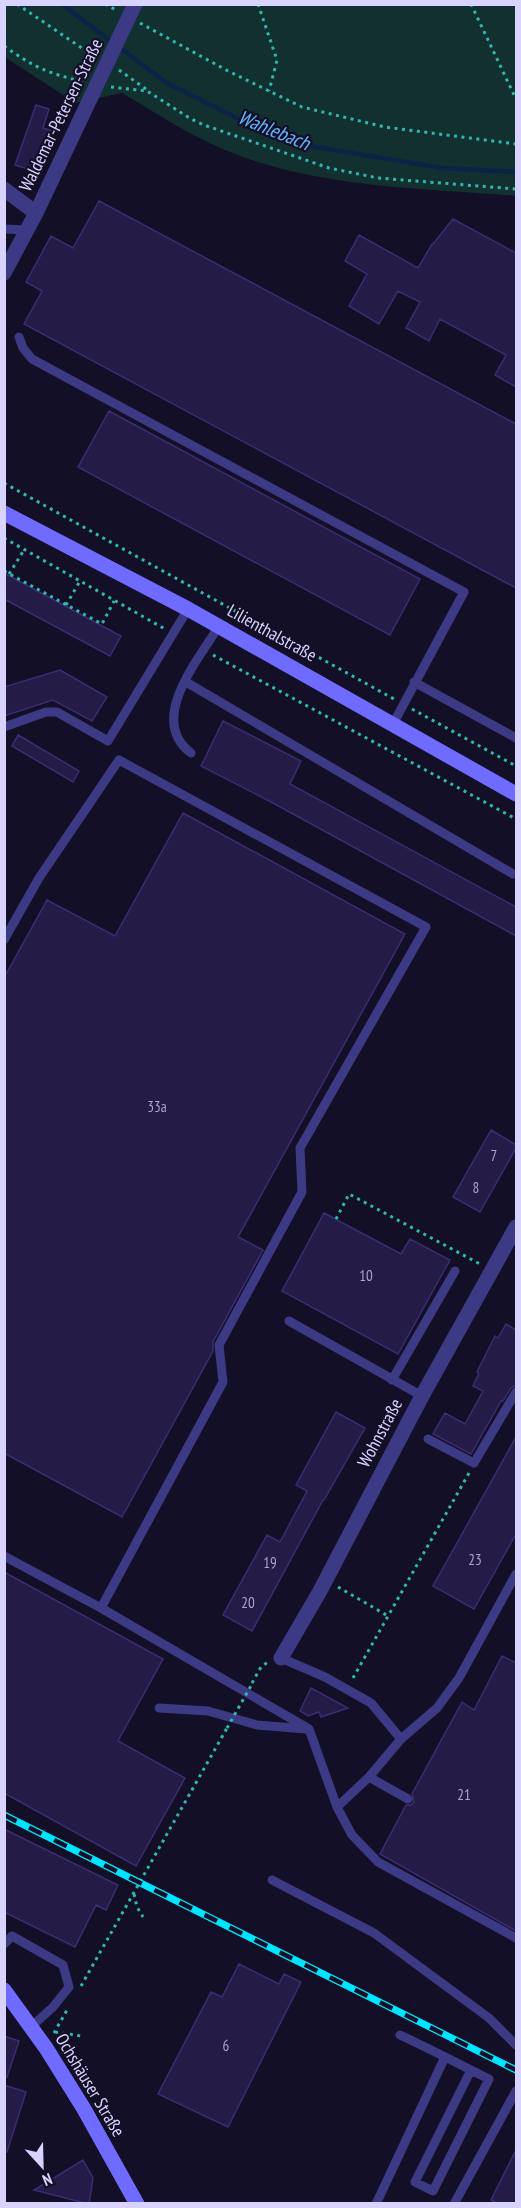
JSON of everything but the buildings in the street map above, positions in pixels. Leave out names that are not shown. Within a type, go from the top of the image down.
[{"type":"main road","name":"Lilienthalstraße","points":[[4,513],[219,626],[516,794]]},
{"type":"main road","name":"Ochshäuser Straße","points":[[4,1990],[46,2048],[84,2109],[137,2204]]},
{"type":"street","name":"Waldemar-Petersen-Straße","points":[[4,273],[36,213],[132,11]]},
{"type":"street","points":[[4,189],[36,213]]},
{"type":"street","name":"Wohnstraße","points":[[280,1658],[320,1591],[422,1396],[516,1227]]},
{"type":"lane","points":[[4,229],[27,230]]},
{"type":"lane","points":[[19,337],[23,348],[32,359],[464,592],[393,724]]},
{"type":"lane","points":[[4,727],[46,712],[57,712],[108,741],[188,609]]},
{"type":"lane","points":[[191,753],[178,741],[172,722],[177,699],[219,626]]},
{"type":"lane","points":[[186,682],[513,874]]},
{"type":"lane","points":[[414,682],[516,738]]},
{"type":"lane","points":[[4,940],[39,878],[119,760],[426,927],[300,1148],[302,1192],[219,1345],[223,1382],[101,1608]]},
{"type":"lane","points":[[392,1380],[455,1272]]},
{"type":"lane","points":[[289,1321],[422,1396]]},
{"type":"lane","points":[[428,1439],[474,1463],[516,1392]]},
{"type":"lane","points":[[4,1556],[101,1608],[309,1729],[337,1807],[352,1835],[378,1862],[516,1938]]},
{"type":"lane","points":[[337,1807],[369,1777],[401,1739],[437,1708],[459,1678],[516,1574]]},
{"type":"lane","points":[[280,1658],[371,1703],[401,1739]]},
{"type":"lane","points":[[159,1707],[208,1711],[257,1725],[309,1729]]},
{"type":"lane","points":[[369,1777],[408,1799]]},
{"type":"lane","points":[[272,1880],[374,1933],[489,2018],[516,2045]]},
{"type":"lane","points":[[4,1944],[12,1936],[63,1965],[69,1987],[53,2007],[31,2027]]},
{"type":"lane","points":[[400,2035],[445,2057],[471,2070],[489,2079],[433,2191],[415,2182],[471,2070]]},
{"type":"lane","points":[[376,2204],[445,2057]]},
{"type":"lane","points":[[454,2204],[516,2091]]},
{"type":"path","points":[[17,4],[109,60],[147,91],[190,119],[204,125],[329,168],[378,178],[516,189]]},
{"type":"path","points":[[258,4],[277,60],[269,91]]},
{"type":"path","points":[[471,4],[516,99]]},
{"type":"path","points":[[132,11],[228,71],[302,107],[385,127],[516,144]]},
{"type":"path","points":[[4,46],[30,65],[50,74],[96,85],[147,91]]},
{"type":"path","points":[[4,483],[516,766]]},
{"type":"path","points":[[4,538],[173,633]]},
{"type":"path","points":[[24,549],[7,572],[102,624],[114,601]]},
{"type":"path","points":[[66,605],[80,581]]},
{"type":"path","points":[[204,650],[516,819]]},
{"type":"path","points":[[336,1219],[349,1194],[492,1271]]},
{"type":"path","points":[[346,1689],[474,1463]]},
{"type":"path","points":[[336,1585],[388,1616]]},
{"type":"path","points":[[78,1993],[261,1667]]},
{"type":"path","points":[[134,1894],[137,1907],[143,1917]]},
{"type":"path","points":[[46,2048],[72,2002]]},
{"type":"path","points":[[55,2032],[81,2036]]},
{"type":"green space","points":[[4,5],[516,5],[516,196],[369,184],[295,172],[260,163],[225,150],[122,93],[75,103],[5,57]]},
{"type":"waterway","name":"Wahlebach","points":[[62,4],[112,42]]},
{"type":"waterway","name":"Wahlebach","points":[[119,47],[167,83],[237,118],[304,145],[442,168],[516,172]]},
{"type":"railway","points":[[4,1815],[516,2070]]}]
